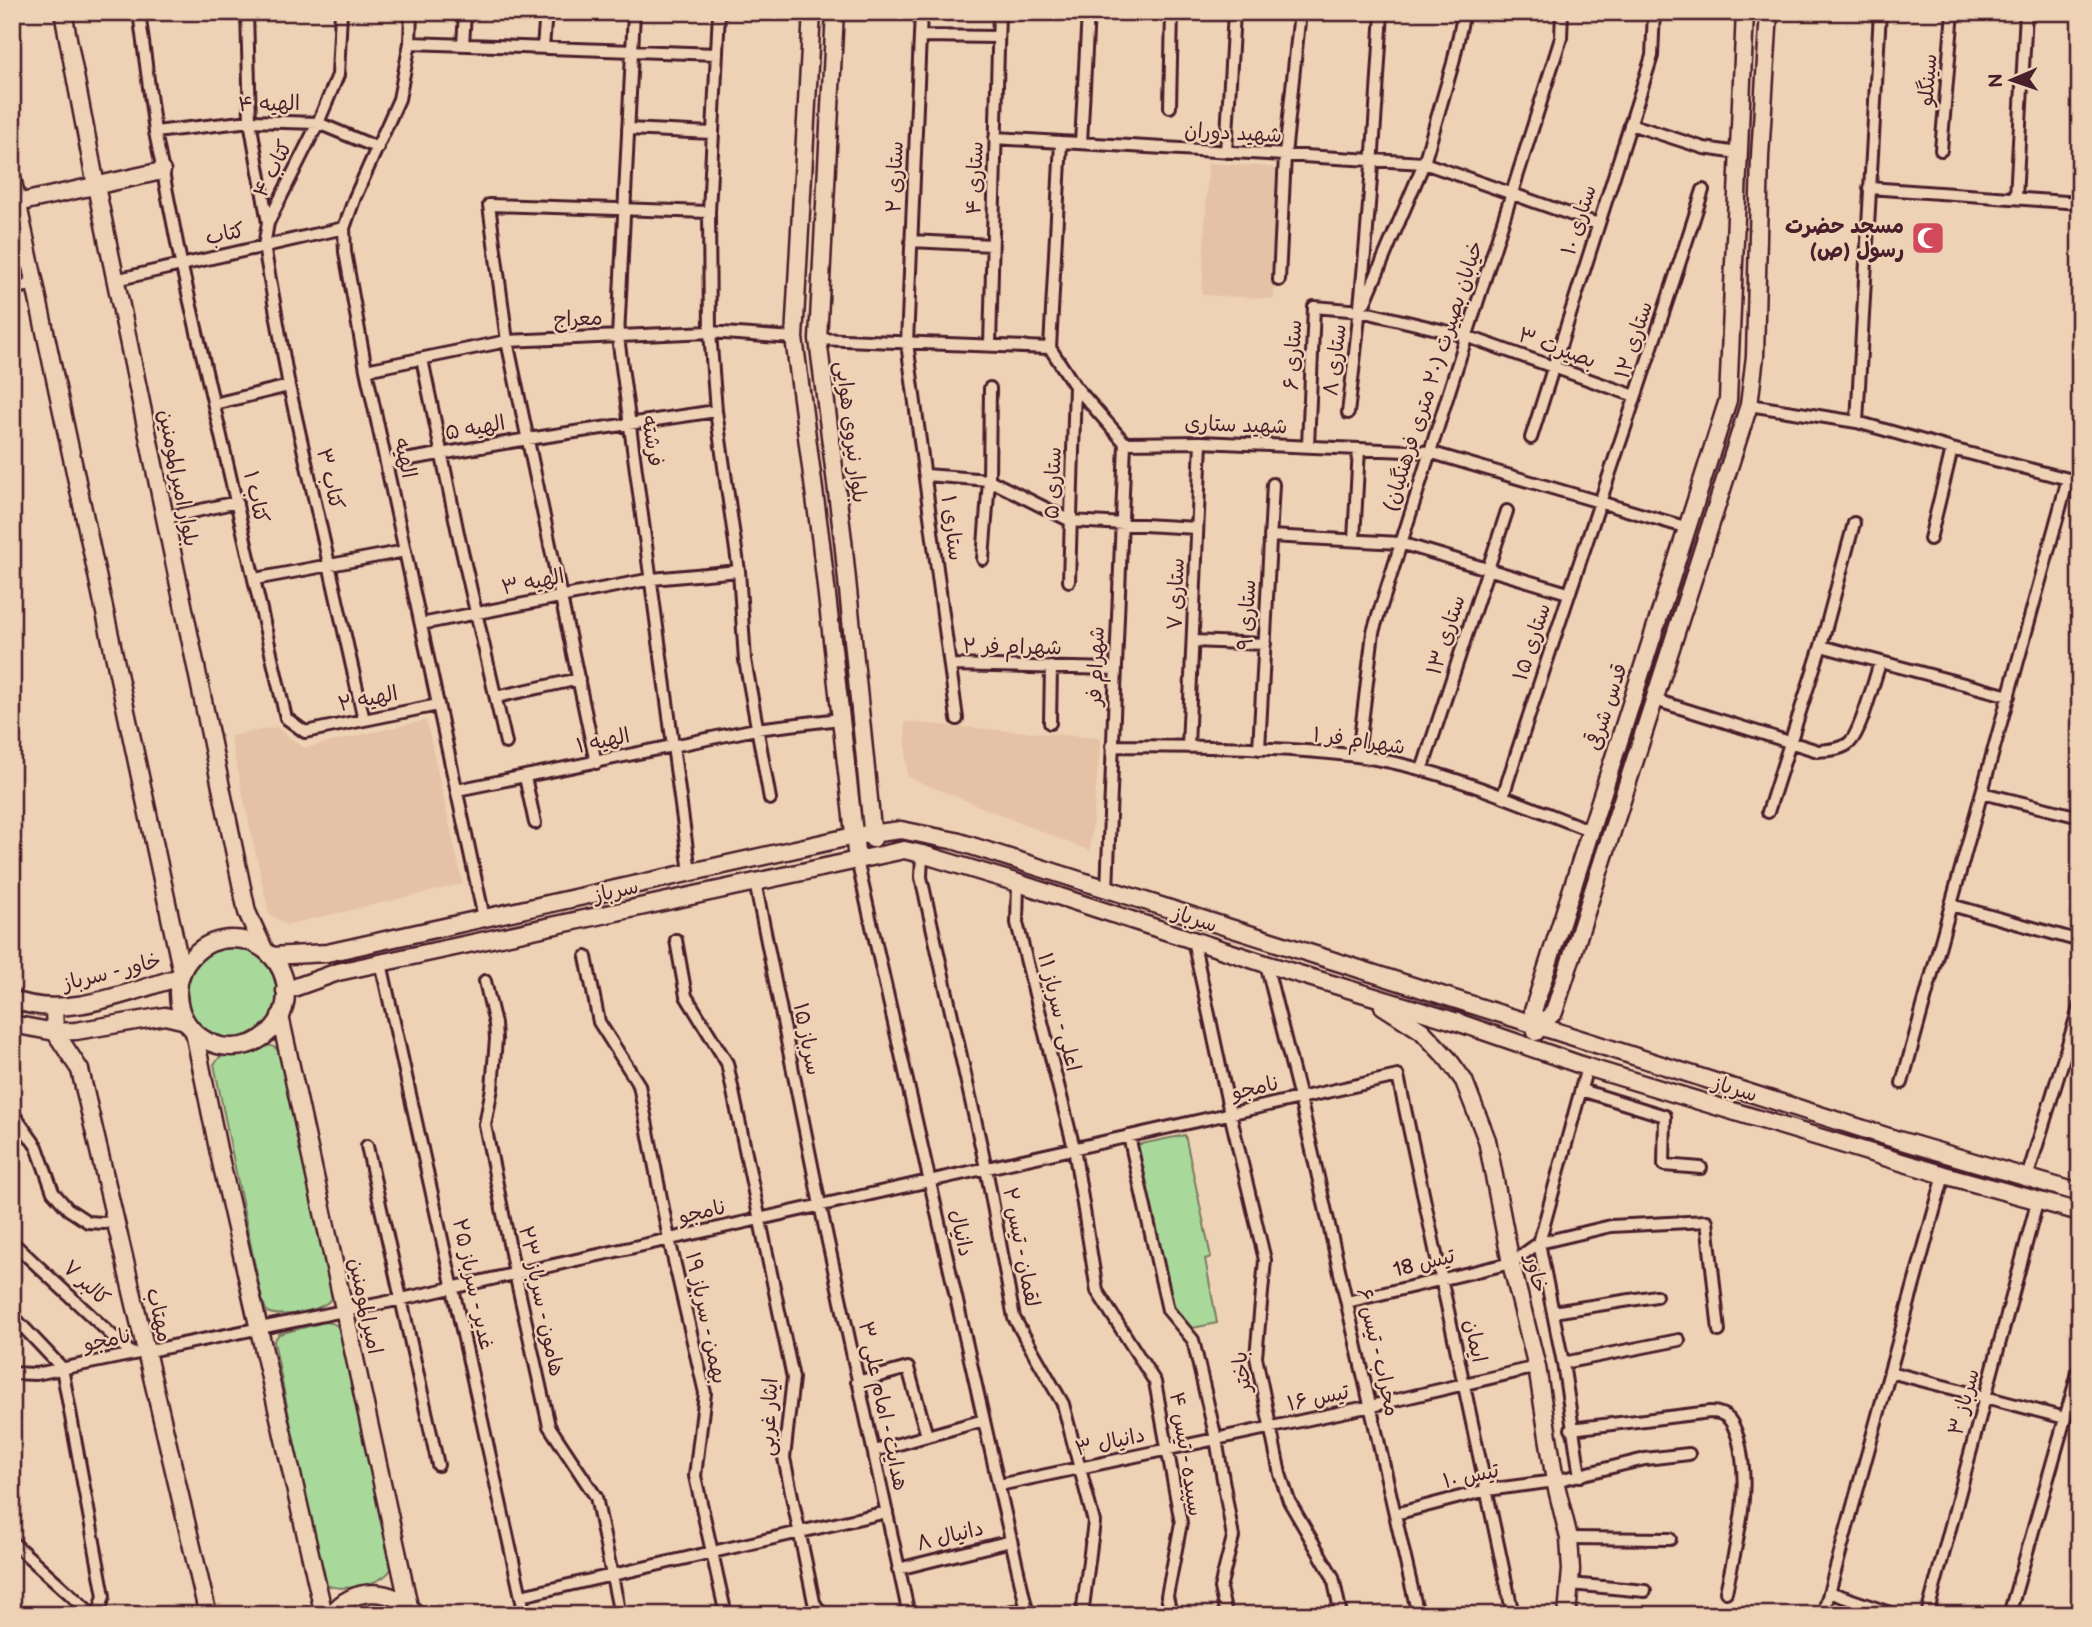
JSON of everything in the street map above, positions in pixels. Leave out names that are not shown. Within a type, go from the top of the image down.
[{"type":"street","name":"بلوار امیرالمومنین","points":[[63,12],[115,280],[247,912],[268,953]]},
{"type":"street","name":"کتاب ۱","points":[[139,12],[155,132],[181,263],[286,718],[305,732]]},
{"type":"street","points":[[247,12],[250,121],[268,223]]},
{"type":"street","name":"کتاب ۴","points":[[268,223],[338,75],[341,12]]},
{"type":"street","name":"الهیه","points":[[411,12],[410,43],[399,99],[344,228],[345,252],[366,370],[484,918]]},
{"type":"street","points":[[463,45],[465,12]]},
{"type":"street","points":[[543,47],[546,12]]},
{"type":"street","name":"فرشته","points":[[634,12],[618,337],[690,872]]},
{"type":"street","points":[[719,12],[709,212],[710,332],[716,411],[738,571],[745,660],[771,799]]},
{"type":"street","name":"بلوار نیروی هوایی","points":[[812,12],[794,338],[821,543],[857,859]]},
{"type":"street","name":"بلوار نیروی هوایی","points":[[835,12],[818,339],[843,540],[876,856]]},
{"type":"street","name":"ستاری ۲","points":[[907,343],[921,12]]},
{"type":"street","name":"ستاری ۴","points":[[990,345],[999,12]]},
{"type":"street","points":[[1081,143],[1088,12]]},
{"type":"street","points":[[1170,107],[1172,12]]},
{"type":"street","points":[[1226,152],[1234,12]]},
{"type":"street","points":[[1279,281],[1285,155],[1300,12]]},
{"type":"street","points":[[1361,311],[1382,12]]},
{"type":"street","points":[[1361,311],[1424,163],[1454,63],[1464,12]]},
{"type":"street","name":"خیابان بصیرت (۲۰ متری فرهنگیان)","points":[[1358,756],[1373,632],[1561,37],[1562,12]]},
{"type":"street","name":"ستاری ۱۰","points":[[1531,438],[1652,56],[1654,12]]},
{"type":"street","name":"قدس شرقی","points":[[1539,1026],[1533,1011],[1728,400],[1745,12]]},
{"type":"street","points":[[1530,1047],[1539,1026],[1553,1012],[1749,405],[1755,356],[1760,156],[1769,12]]},
{"type":"street","points":[[1857,422],[1880,12]]},
{"type":"street","name":"سینگلو","points":[[1941,150],[1953,12]]},
{"type":"street","points":[[2016,198],[2026,12]]},
{"type":"street","points":[[920,36],[998,37]]},
{"type":"street","points":[[410,43],[717,54]]},
{"type":"street","name":"الهیه ۴","points":[[155,132],[250,121],[318,122],[378,148]]},
{"type":"street","points":[[1630,124],[1704,148],[1738,153]]},
{"type":"street","points":[[628,129],[712,133]]},
{"type":"street","name":"شهید دوران","points":[[995,138],[1424,163],[1598,225]]},
{"type":"street","points":[[1061,142],[1050,348],[1075,386],[1125,443]]},
{"type":"street","points":[[17,203],[162,171]]},
{"type":"street","points":[[12,177],[181,975],[178,1000],[190,1027],[324,1615]]},
{"type":"street","points":[[1869,188],[2080,203]]},
{"type":"street","name":"ستاری ۱۲","points":[[1600,502],[1703,190]]},
{"type":"street","points":[[596,763],[507,341],[489,205],[623,207],[709,212]]},
{"type":"street","name":"کتاب ۳","points":[[268,223],[264,246],[289,386],[364,720]]},
{"type":"street","name":"کتاب","points":[[115,280],[344,228]]},
{"type":"street","points":[[911,241],[992,245]]},
{"type":"street","points":[[12,289],[35,284]]},
{"type":"street","name":"بصیرت ۳","points":[[1314,307],[1361,311],[1466,336],[1635,396]]},
{"type":"street","name":"ستاری ۶","points":[[1308,446],[1314,307]]},
{"type":"street","name":"ستاری ۸","points":[[1348,413],[1361,311]]},
{"type":"street","name":"معراج","points":[[366,370],[507,341],[710,332],[794,338]]},
{"type":"street","points":[[794,338],[1050,348]]},
{"type":"street","name":"ستاری ۱","points":[[907,343],[957,719]]},
{"type":"street","points":[[422,359],[506,743]]},
{"type":"street","points":[[214,404],[289,386]]},
{"type":"street","name":"ستاری ۵","points":[[1069,581],[1075,386]]},
{"type":"street","points":[[983,559],[989,480],[990,388]]},
{"type":"street","points":[[1728,400],[1857,422],[2074,480],[2009,696],[1902,1083]]},
{"type":"street","name":"الهیه ۵","points":[[387,463],[716,411]]},
{"type":"street","name":"شهید ستاری","points":[[1125,443],[1201,442],[1429,452],[1688,528]]},
{"type":"street","name":"ستاری ۷","points":[[1188,747],[1201,442]]},
{"type":"street","name":"شهرام فر","points":[[1107,890],[1125,443]]},
{"type":"street","points":[[1354,539],[1359,449]]},
{"type":"street","points":[[1930,539],[1952,449]]},
{"type":"street","points":[[926,475],[989,480],[1071,521],[1198,528]]},
{"type":"street","name":"ستاری ۹","points":[[1259,749],[1273,484]]},
{"type":"street","points":[[165,518],[237,502]]},
{"type":"street","name":"ستاری ۱۵","points":[[1503,796],[1600,502]]},
{"type":"street","name":"ستاری ۱۳","points":[[1422,770],[1507,511]]},
{"type":"street","points":[[1769,812],[1821,646],[1854,523]]},
{"type":"street","points":[[1270,536],[1400,543],[1568,593]]},
{"type":"street","points":[[821,543],[843,540]]},
{"type":"street","points":[[255,579],[405,551]]},
{"type":"street","name":"الهیه ۳","points":[[421,624],[652,579],[738,571]]},
{"type":"street","points":[[1671,580],[1691,589]]},
{"type":"street","points":[[1193,641],[1265,644]]},
{"type":"street","points":[[1821,646],[2009,696]]},
{"type":"street","points":[[1655,700],[1818,751],[1834,750],[1849,743],[1857,733],[1880,663]]},
{"type":"street","name":"شهرام فر ۲","points":[[950,665],[1115,668]]},
{"type":"street","points":[[1049,723],[1051,667]]},
{"type":"street","points":[[496,697],[579,679]]},
{"type":"street","name":"الهیه ۲","points":[[305,732],[439,705]]},
{"type":"street","name":"الهیه ۱","points":[[457,790],[756,729],[840,719]]},
{"type":"street","name":"شهرام فر ۱","points":[[1112,746],[1259,749],[1358,756],[1422,770],[1503,796],[1589,830]]},
{"type":"street","points":[[525,777],[536,823]]},
{"type":"street","points":[[1982,793],[2080,817]]},
{"type":"street","name":"سرباز","points":[[268,953],[327,953],[854,835],[901,830],[929,834],[1895,1139],[2080,1193]]},
{"type":"street","name":"سرباز","points":[[285,991],[338,972],[904,850],[922,853],[1266,964],[1457,1022],[1587,1067],[1944,1175],[2080,1212]]},
{"type":"street","name":"لقمان - تیس ۲","points":[[922,853],[921,877],[986,1168],[1014,1318],[1062,1404],[1094,1522],[1082,1615]]},
{"type":"street","name":"دانیال","points":[[857,859],[1028,1611]]},
{"type":"street","name":"سرباز ۱۵","points":[[755,881],[820,1205]]},
{"type":"street","name":"اعلی - سرباز ۱۱","points":[[1018,883],[1017,923],[1073,1148]]},
{"type":"street","points":[[1099,909],[1107,890]]},
{"type":"street","points":[[1951,905],[2080,941]]},
{"type":"street","points":[[484,918],[490,940]]},
{"type":"street","points":[[12,1024],[55,1032],[76,1031],[165,1016],[190,1027],[209,1042],[227,1046],[243,1045],[265,1034],[280,1016],[285,991],[284,978],[268,953],[250,942],[233,939],[217,941],[202,948],[190,959],[181,975]]},
{"type":"street","name":"ایثار غربی","points":[[676,940],[686,996],[727,1063],[793,1378],[784,1458],[814,1602],[822,1615]]},
{"type":"street","name":"باختر","points":[[1193,940],[1265,1260],[1256,1357],[1283,1485],[1294,1511],[1333,1577],[1341,1615]]},
{"type":"street","name":"بهمن - سرباز ۱۹","points":[[586,957],[599,1022],[639,1085],[669,1239],[705,1393],[695,1476],[726,1615]]},
{"type":"street","name":"غدیر - سرباز ۲۵","points":[[381,963],[526,1615]]},
{"type":"street","name":"محراب - تیس ۶","points":[[1266,964],[1300,1098],[1418,1615]]},
{"type":"street","name":"خاور - سرباز","points":[[12,999],[54,1007],[74,1007],[181,975]]},
{"type":"street","name":"هامون - سرباز ۲۳","points":[[485,981],[496,1039],[492,1088],[485,1125],[515,1273],[549,1426],[596,1497],[620,1615]]},
{"type":"street","name":"خاور","points":[[1362,994],[1422,1031],[1441,1051],[1464,1081],[1487,1140],[1511,1263],[1536,1367],[1555,1481],[1569,1538],[1571,1584],[1567,1615]]},
{"type":"street","points":[[2027,1178],[2080,1005]]},
{"type":"street","points":[[54,1007],[55,1032]]},
{"type":"street","name":"امیرالمومنین","points":[[280,1016],[413,1610]]},
{"type":"street","points":[[1441,1051],[1436,1037],[1439,1026],[1457,1022]]},
{"type":"street","name":"مهتاب","points":[[55,1032],[80,1070],[115,1221],[139,1353],[208,1615]]},
{"type":"street","points":[[2066,1053],[2080,1056]]},
{"type":"street","points":[[1580,1476],[1563,1363],[1539,1242],[1587,1067]]},
{"type":"street","name":"نامجو","points":[[12,1373],[36,1374],[345,1312],[1398,1076]]},
{"type":"street","name":"ایمان","points":[[1398,1076],[1513,1615]]},
{"type":"street","points":[[1581,1090],[1665,1116],[1664,1165],[1701,1168]]},
{"type":"street","points":[[12,1112],[37,1147],[52,1192],[88,1222],[115,1221]]},
{"type":"street","points":[[1129,1136],[1167,1310],[1193,1340],[1216,1439],[1233,1537],[1220,1588],[1226,1615]]},
{"type":"street","points":[[1887,1157],[1895,1139]]},
{"type":"street","points":[[367,1146],[438,1465]]},
{"type":"street","name":"سپیده - تیس ۴","points":[[1073,1148],[1097,1291],[1154,1382],[1181,1523],[1167,1596],[1171,1615]]},
{"type":"street","points":[[1823,1615],[1944,1175]]},
{"type":"street","name":"سرباز ۳","points":[[1927,1615],[2038,1199]]},
{"type":"street","name":"هدایت - امام علی ۳","points":[[820,1205],[909,1615]]},
{"type":"street","points":[[1511,1263],[1539,1242],[1611,1226],[1707,1221],[1718,1331]]},
{"type":"street","name":"کالبر ۷","points":[[12,1242],[139,1353]]},
{"type":"street","name":"تیس 18","points":[[1347,1303],[1511,1263]]},
{"type":"street","points":[[1553,1312],[1656,1296]]},
{"type":"street","points":[[12,1315],[62,1368],[104,1596],[95,1615],[12,1542]]},
{"type":"street","points":[[1563,1363],[1679,1340]]},
{"type":"street","points":[[2009,1615],[2080,1366]]},
{"type":"street","name":"تیس ۱۶","points":[[1271,1428],[1536,1367]]},
{"type":"street","points":[[857,1382],[908,1368],[926,1436]]},
{"type":"street","points":[[1890,1373],[2065,1418]]},
{"type":"street","points":[[1571,1429],[1710,1412],[1727,1416],[1735,1427],[1741,1448],[1745,1484],[1726,1592]]},
{"type":"street","points":[[873,1451],[984,1420]]},
{"type":"street","name":"دانیال ۳","points":[[999,1485],[1271,1428]]},
{"type":"street","name":"تیس ۱۰","points":[[1395,1514],[1487,1490],[1555,1481],[1645,1459],[1689,1454]]},
{"type":"street","points":[[522,1596],[887,1512]]},
{"type":"street","points":[[1569,1538],[1670,1539]]},
{"type":"street","name":"دانیال ۸","points":[[898,1569],[1011,1541]]},
{"type":"street","points":[[1571,1584],[1645,1591]]},
{"type":"street","points":[[1829,1592],[1896,1615]]},
{"type":"street","points":[[331,1615],[350,1598],[362,1594],[387,1594],[413,1610]]},
{"type":"street","points":[[993,1615],[1028,1611]]},
{"type":"shaded area","points":[[1208,163],[1273,167],[1280,172],[1274,299],[1202,295]]},
{"type":"shaded area","points":[[426,720],[463,884],[286,925],[269,914],[230,736],[276,727],[304,748]]},
{"type":"shaded area","points":[[905,722],[1101,738],[1090,851],[907,777]]},
{"type":"green space","points":[[232,943],[250,947],[266,957],[276,973],[280,991],[276,1009],[266,1025],[250,1035],[232,1039],[214,1035],[198,1025],[188,1009],[184,991],[188,973],[198,957],[214,947]]},
{"type":"green space","points":[[265,1045],[276,1048],[282,1058],[333,1296],[313,1310],[282,1315],[267,1312],[262,1300],[214,1064],[220,1057],[240,1054]]},
{"type":"green space","points":[[1185,1135],[1211,1257],[1205,1259],[1217,1323],[1178,1331],[1136,1145]]},
{"type":"green space","points":[[325,1322],[336,1325],[342,1334],[391,1569],[371,1583],[341,1588],[325,1584],[321,1577],[274,1341],[279,1334]]},
{"type":"green space","points":[[369,1602],[388,1605],[404,1615],[340,1615],[354,1605]]},
{"type":"place","name":"مسجد حضرت رسول (ص)","points":[[1928,238]]}]
